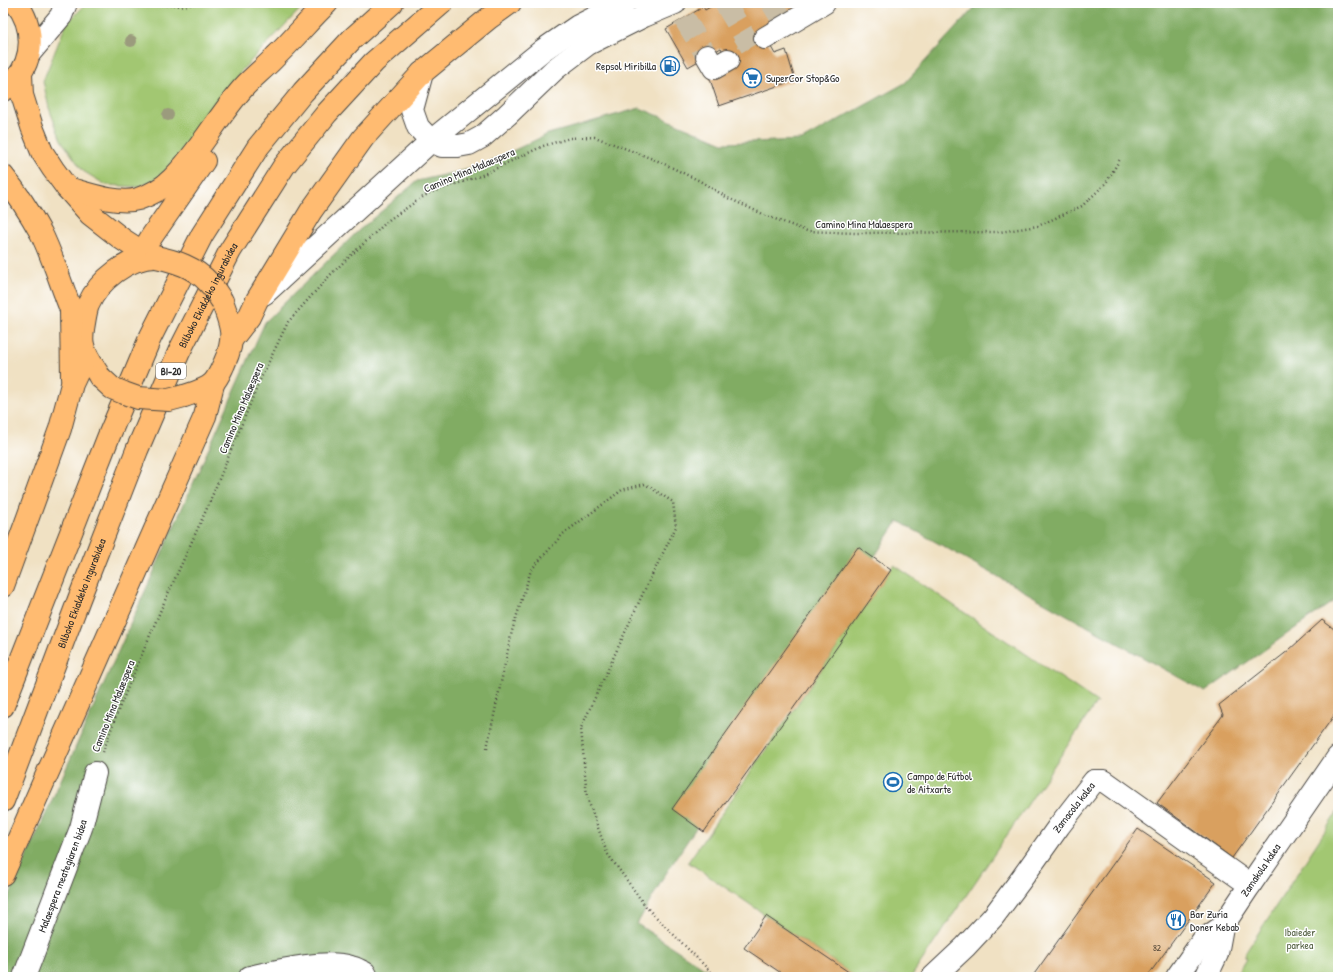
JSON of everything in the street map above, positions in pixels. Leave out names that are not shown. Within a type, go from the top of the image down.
[{"type":"main road","points":[[67,188],[121,201],[137,200],[153,192],[171,180],[244,87],[327,3]]},
{"type":"main road","name":"BI-20","points":[[3,706],[108,438],[150,338],[202,235],[258,147],[303,92],[352,39],[392,3]]},
{"type":"main road","name":"Bilboko Ekialdeko ingurabidea","points":[[3,801],[79,598],[137,450],[179,352],[230,251],[284,166],[327,113],[374,62],[442,3]]},
{"type":"main road","points":[[232,339],[249,317],[257,300],[311,211],[364,138],[422,73],[489,18],[510,3]]},
{"type":"main road","points":[[3,90],[7,88],[20,74],[29,54],[30,40],[24,6]]},
{"type":"main road","points":[[147,256],[152,236],[276,56]]},
{"type":"main road","points":[[3,874],[205,416],[213,384],[229,354],[232,339],[230,321],[222,301],[208,282],[193,270],[176,261],[147,256],[90,214],[67,188],[52,169],[42,152],[22,95],[20,74]]},
{"type":"main road","points":[[3,176],[11,192],[41,233],[55,265],[84,344],[100,377],[112,388],[124,394],[138,398],[169,400],[199,391],[213,384]]},
{"type":"main road","points":[[3,586],[60,429],[84,344],[88,305],[97,290],[108,278],[125,266],[147,256]]},
{"type":"main road","points":[[71,311],[72,384]]},
{"type":"street","points":[[29,54],[60,16],[66,3]]},
{"type":"street","points":[[257,300],[431,142],[542,50],[578,26],[624,3]]},
{"type":"street","points":[[765,38],[824,3]]},
{"type":"street","points":[[422,73],[412,110],[418,127],[431,142],[442,146],[469,144],[482,137],[555,69],[588,44],[644,16],[678,8]]},
{"type":"street","points":[[707,56],[714,68],[728,60]]},
{"type":"street","name":"Zamakola kalea","points":[[1177,977],[1203,940],[1222,927],[1338,757]]},
{"type":"street","name":"Malaespera meategiaren bidea","points":[[24,977],[81,828],[95,773]]},
{"type":"street","name":"Zamacola kalea","points":[[933,977],[965,947],[992,917],[1094,781],[1104,781],[1250,885]]},
{"type":"street","points":[[1206,977],[1217,954],[1222,927]]},
{"type":"street","points":[[250,977],[283,970],[326,964],[350,966],[365,973],[367,977]]},
{"type":"path","points":[[146,3],[189,6],[198,3]]},
{"type":"path","name":"Camino Mina Malaespera","points":[[95,773],[117,713],[156,621],[208,506],[260,380],[288,322],[332,273],[390,219],[429,194],[480,176],[543,146],[570,138],[595,137],[658,161],[700,181],[728,198],[767,216],[807,231],[855,233],[1000,232],[1038,226],[1082,206],[1106,183],[1120,159]]},
{"type":"path","points":[[487,748],[512,631],[531,570],[563,534],[622,490],[645,484],[674,502],[676,527],[645,589],[581,728],[587,797],[607,853],[647,908],[711,972],[721,977]]},
{"type":"green space","points":[[87,3],[306,3],[242,70],[178,156],[160,177],[139,187],[106,185],[83,171],[61,140],[49,108],[43,81],[66,24]]},
{"type":"green space","points":[[974,3],[1338,3],[1338,598],[1205,692],[898,521],[665,875],[637,924],[718,977],[3,977],[3,910],[265,322],[358,231],[417,181],[479,167],[548,134],[640,108],[723,143],[802,140],[905,83],[974,8]]},
{"type":"green space","points":[[3,18],[7,28],[8,44],[6,54],[3,59]]},
{"type":"green space","name":"Campo de Fútbol de Aitxarte","points":[[894,565],[1097,702],[911,977],[856,977],[688,862]]},
{"type":"green space","name":"Ibaieder parkea","points":[[1338,811],[1338,977],[1235,977],[1246,959],[1244,955]]},
{"type":"building","points":[[717,3],[799,3],[804,12],[764,35],[775,54],[786,50],[795,80],[719,106],[709,76],[732,68],[721,48],[688,67],[666,29],[703,7],[705,10]]},
{"type":"building","points":[[858,547],[891,570],[704,832],[672,809]]},
{"type":"building","points":[[1322,620],[1338,632],[1338,710],[1232,858],[1157,803],[1223,715],[1219,705],[1289,650]]},
{"type":"building","points":[[1138,829],[1216,882],[1147,977],[1032,977]]},
{"type":"building","points":[[766,916],[856,977],[787,977],[744,948]]},
{"type":"tunnel","points":[[725,3],[751,47]]},
{"type":"tunnel","points":[[772,3],[786,26]]},
{"type":"tunnel","points":[[684,18],[707,56]]},
{"type":"place","name":"Repsol Miribilla","points":[[670,66]]},
{"type":"place","name":"SuperCor Stop&Go","points":[[752,78]]},
{"type":"place","name":"Campo de Fútbol de Aitxarte","points":[[893,782]]},
{"type":"place","name":"Bar Zuria Doner Kebab","points":[[1176,920]]}]
